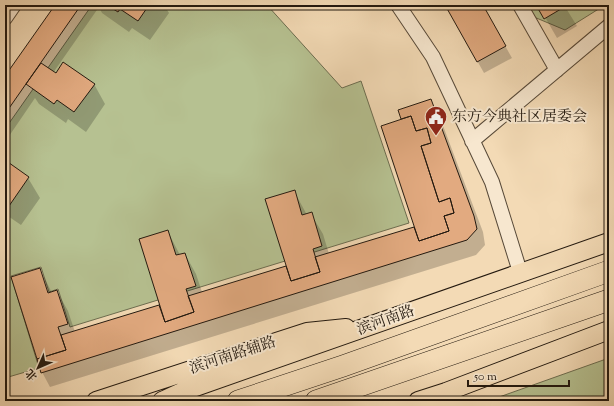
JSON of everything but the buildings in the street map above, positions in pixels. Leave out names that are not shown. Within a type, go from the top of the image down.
[{"type":"highway","name":"滨河南路","points":[[238,401],[343,366],[609,271]]},
{"type":"highway","points":[[316,401],[609,300]]},
{"type":"main road","name":"滨河南路","points":[[162,401],[184,391],[609,242]]},
{"type":"main road","name":"滨河南路辅路","points":[[96,401],[307,332],[373,326]]},
{"type":"main road","points":[[418,401],[446,392],[609,330]]},
{"type":"main road","points":[[426,401],[446,392]]},
{"type":"street","points":[[5,18],[14,5]]},
{"type":"street","points":[[398,5],[433,57],[492,182],[520,272]]},
{"type":"street","points":[[520,5],[557,70]]},
{"type":"street","points":[[472,141],[609,26]]},
{"type":"green space","points":[[92,5],[267,5],[342,88],[361,81],[409,223],[70,327],[58,289],[49,292],[41,267],[11,276],[39,368],[5,378],[5,129]]},
{"type":"green space","points":[[527,5],[605,5],[565,30],[534,17]]},
{"type":"green space","points":[[609,358],[609,401],[488,401]]},
{"type":"place","name":"东方今典社区居委会","points":[[436,136]]}]
